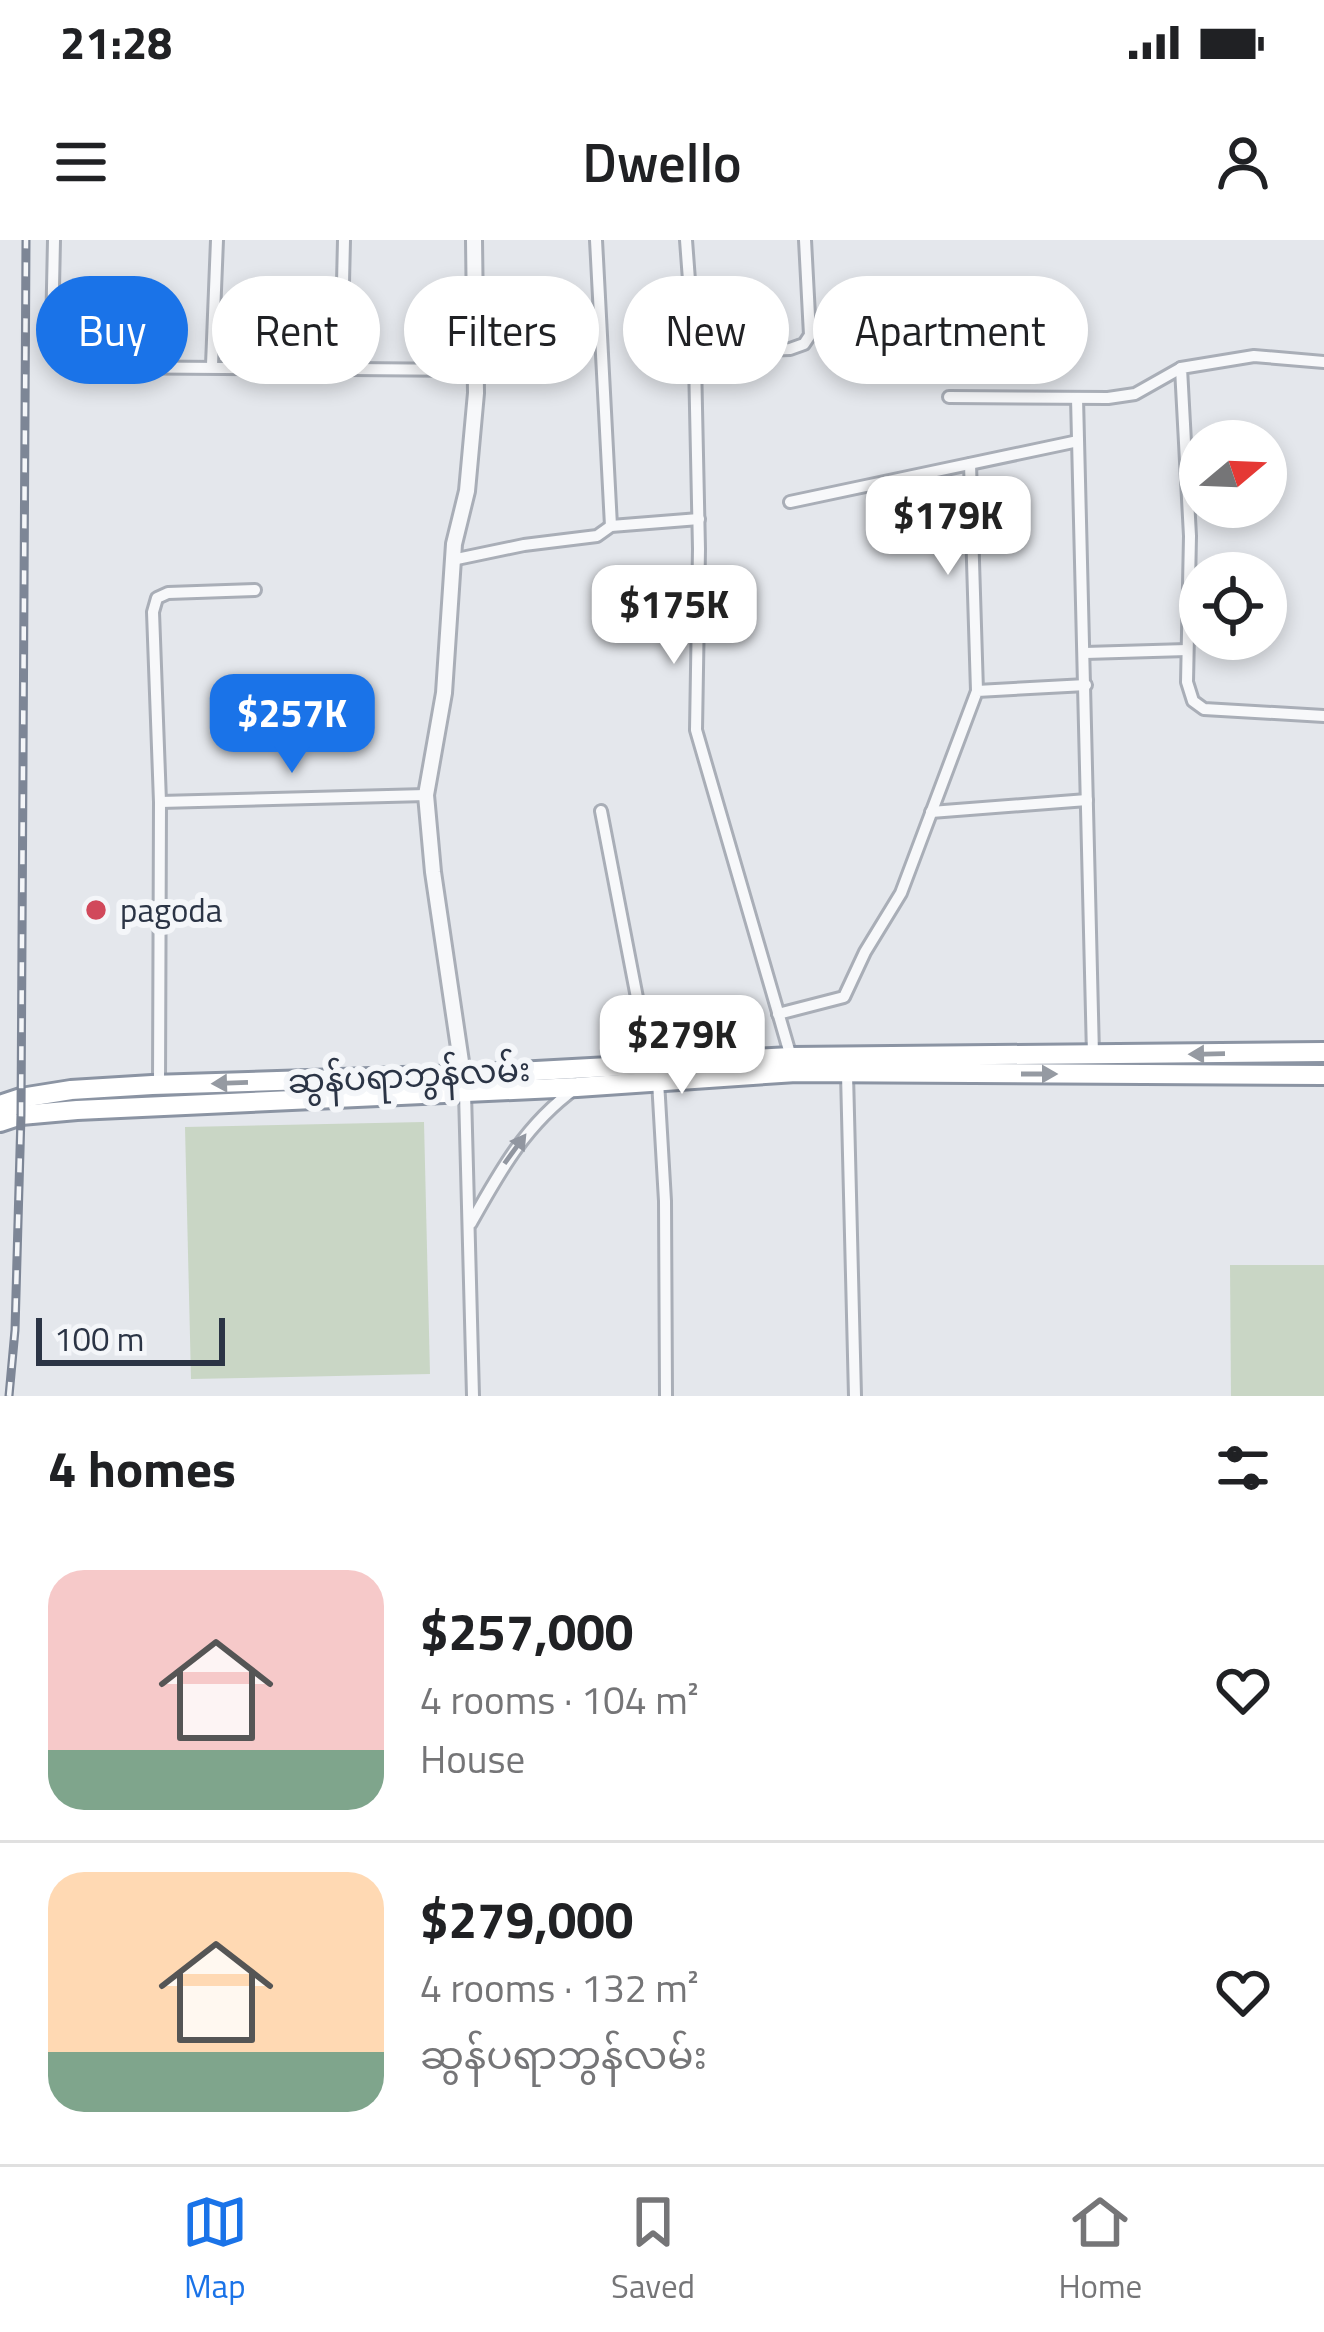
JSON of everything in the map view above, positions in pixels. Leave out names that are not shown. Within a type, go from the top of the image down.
[{"type":"highway","name":"ဆွန်ပရာဘွန်လမ်း","points":[[0,1122],[21,1115],[465,1084],[649,1062],[793,1065],[1324,1052]]},
{"type":"highway","name":"ဆွန်ပရာဘွန်လမ်း","points":[[5,1101],[71,1090],[159,1084],[577,1087],[793,1065],[847,1074],[1324,1075]]},
{"type":"street","points":[[54,240],[52,335],[58,352],[87,367],[212,365]]},
{"type":"street","points":[[216,276],[217,240]]},
{"type":"street","points":[[343,276],[344,240]]},
{"type":"street","points":[[474,240],[474,276]]},
{"type":"street","points":[[596,240],[611,526]]},
{"type":"street","points":[[686,240],[695,362],[696,730],[793,1065]]},
{"type":"street","points":[[789,349],[805,344],[810,335],[805,240]]},
{"type":"street","points":[[949,398],[1135,394],[1181,368],[1254,356],[1324,362]]},
{"type":"street","points":[[1181,368],[1190,552]]},
{"type":"street","points":[[473,1396],[465,1084],[426,795],[444,693],[452,560],[467,491],[474,384]]},
{"type":"street","points":[[1077,398],[1093,1056]]},
{"type":"street","points":[[790,502],[1078,441]]},
{"type":"street","points":[[778,1014],[844,997],[901,892],[977,691],[970,464]]},
{"type":"street","points":[[452,560],[597,536],[611,526],[698,519]]},
{"type":"street","points":[[159,1084],[160,802],[153,612],[157,598],[168,593],[254,590]]},
{"type":"street","points":[[1085,653],[1179,650]]},
{"type":"street","points":[[1187,660],[1193,701],[1204,709],[1324,716]]},
{"type":"street","points":[[977,691],[1085,685]]},
{"type":"street","points":[[160,802],[426,795]]},
{"type":"street","points":[[931,812],[1087,800]]},
{"type":"street","points":[[601,811],[649,1062],[658,1081],[665,1201],[666,1396]]},
{"type":"street","points":[[847,1074],[855,1396]]},
{"type":"street","points":[[469,1226],[510,1154],[546,1110],[577,1087]]},
{"type":"green space","points":[[424,1122],[430,1374],[191,1379],[185,1127]]},
{"type":"green space","points":[[1230,1265],[1324,1265],[1324,1396],[1231,1396]]},
{"type":"railway","points":[[9,1396],[21,1115],[26,240]]},
{"type":"place","name":"pagoda","points":[[96,910]]}]
